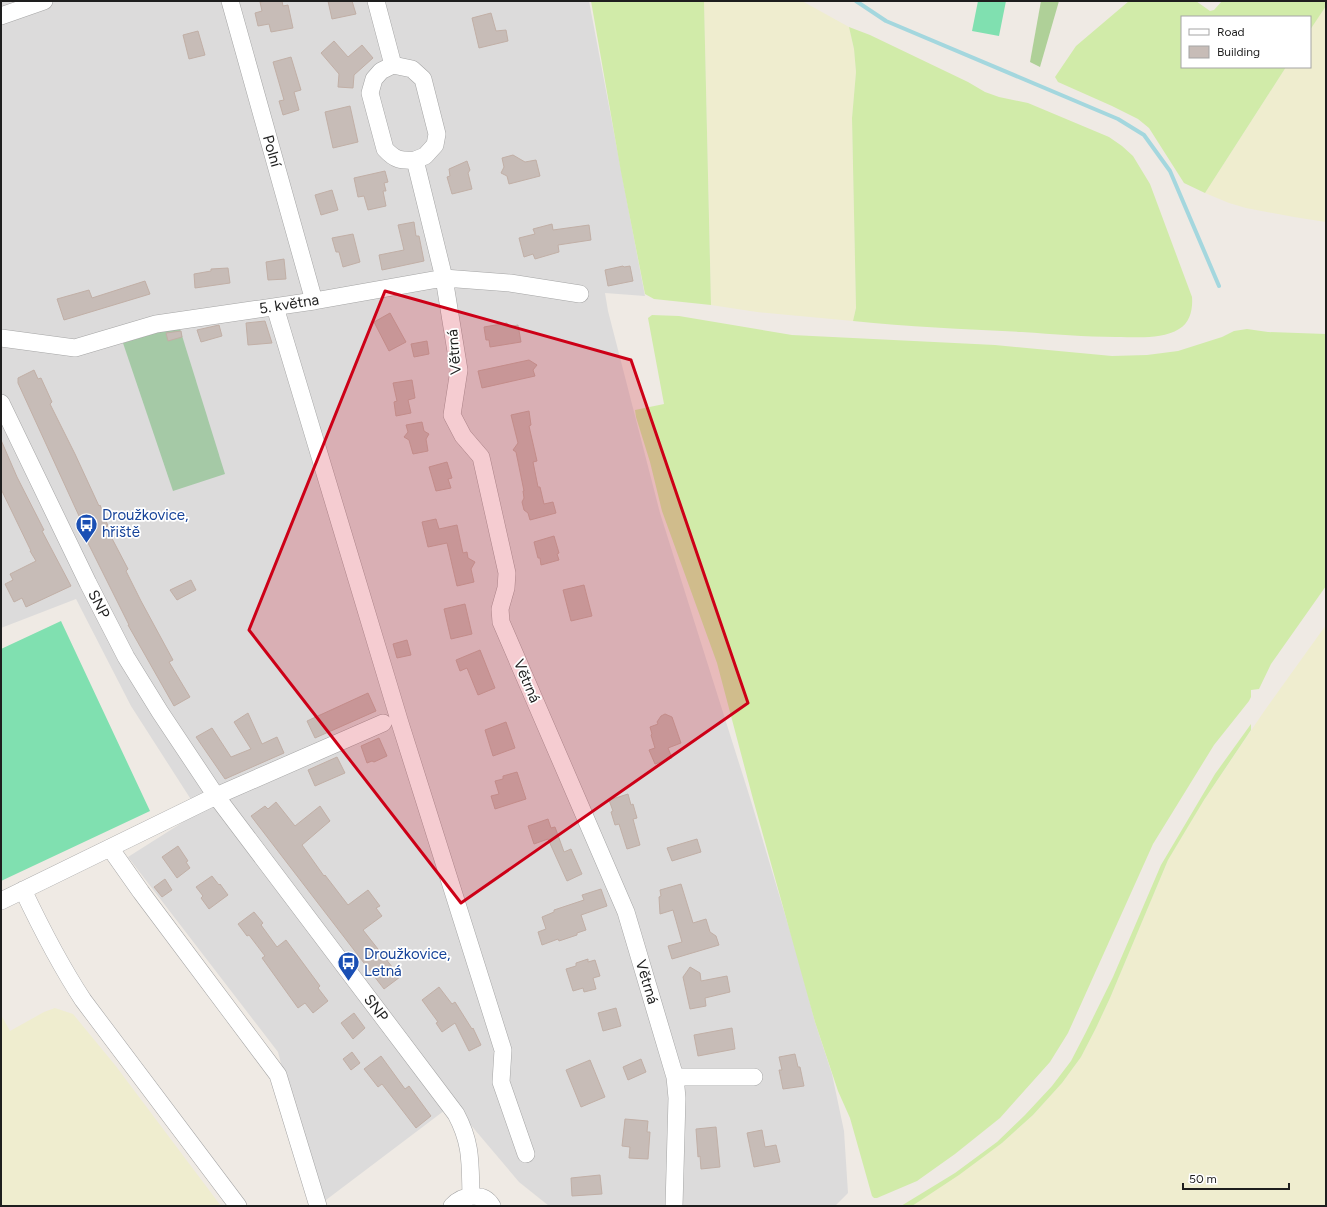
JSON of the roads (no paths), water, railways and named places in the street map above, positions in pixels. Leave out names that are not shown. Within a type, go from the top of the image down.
[{"type":"street","points":[[1,16],[44,1]]},
{"type":"street","name":"Polní","points":[[230,1],[314,301]]},
{"type":"street","points":[[376,1],[393,65]]},
{"type":"street","points":[[393,65],[412,69],[423,79],[437,134],[435,145],[425,156],[415,160],[402,160],[391,156],[385,149],[370,93],[374,79],[381,71],[393,65]]},
{"type":"street","points":[[415,160],[444,278]]},
{"type":"street","name":"5. května","points":[[1,338],[75,348],[156,324],[314,301],[444,278],[510,282],[580,294]]},
{"type":"street","name":"Větrná","points":[[444,278],[459,370],[452,416],[463,436],[481,457],[507,574],[506,588],[500,609],[502,622],[626,912],[675,1077],[677,1098],[674,1206]]},
{"type":"street","points":[[276,306],[400,723],[503,1050],[501,1082],[526,1154]]},
{"type":"street","name":"SNP","points":[[1,403],[126,657],[160,712],[216,796],[456,1114],[467,1139],[470,1153],[471,1196]]},
{"type":"street","points":[[1,901],[216,796],[383,723]]},
{"type":"street","points":[[110,848],[141,892],[278,1075],[318,1206]]},
{"type":"street","points":[[23,890],[47,941],[65,973],[83,1000],[238,1206]]},
{"type":"street","points":[[675,1077],[754,1077]]},
{"type":"street","points":[[452,1206],[460,1199],[471,1196],[479,1197],[491,1203],[492,1206]]},
{"type":"waterway","points":[[856,1],[886,21],[1118,119],[1144,135],[1170,171],[1219,286]]},
{"type":"place","name":"Droužkovice, hřiště","points":[[86,544]]},
{"type":"place","name":"Droužkovice, Letná","points":[[349,982]]}]
